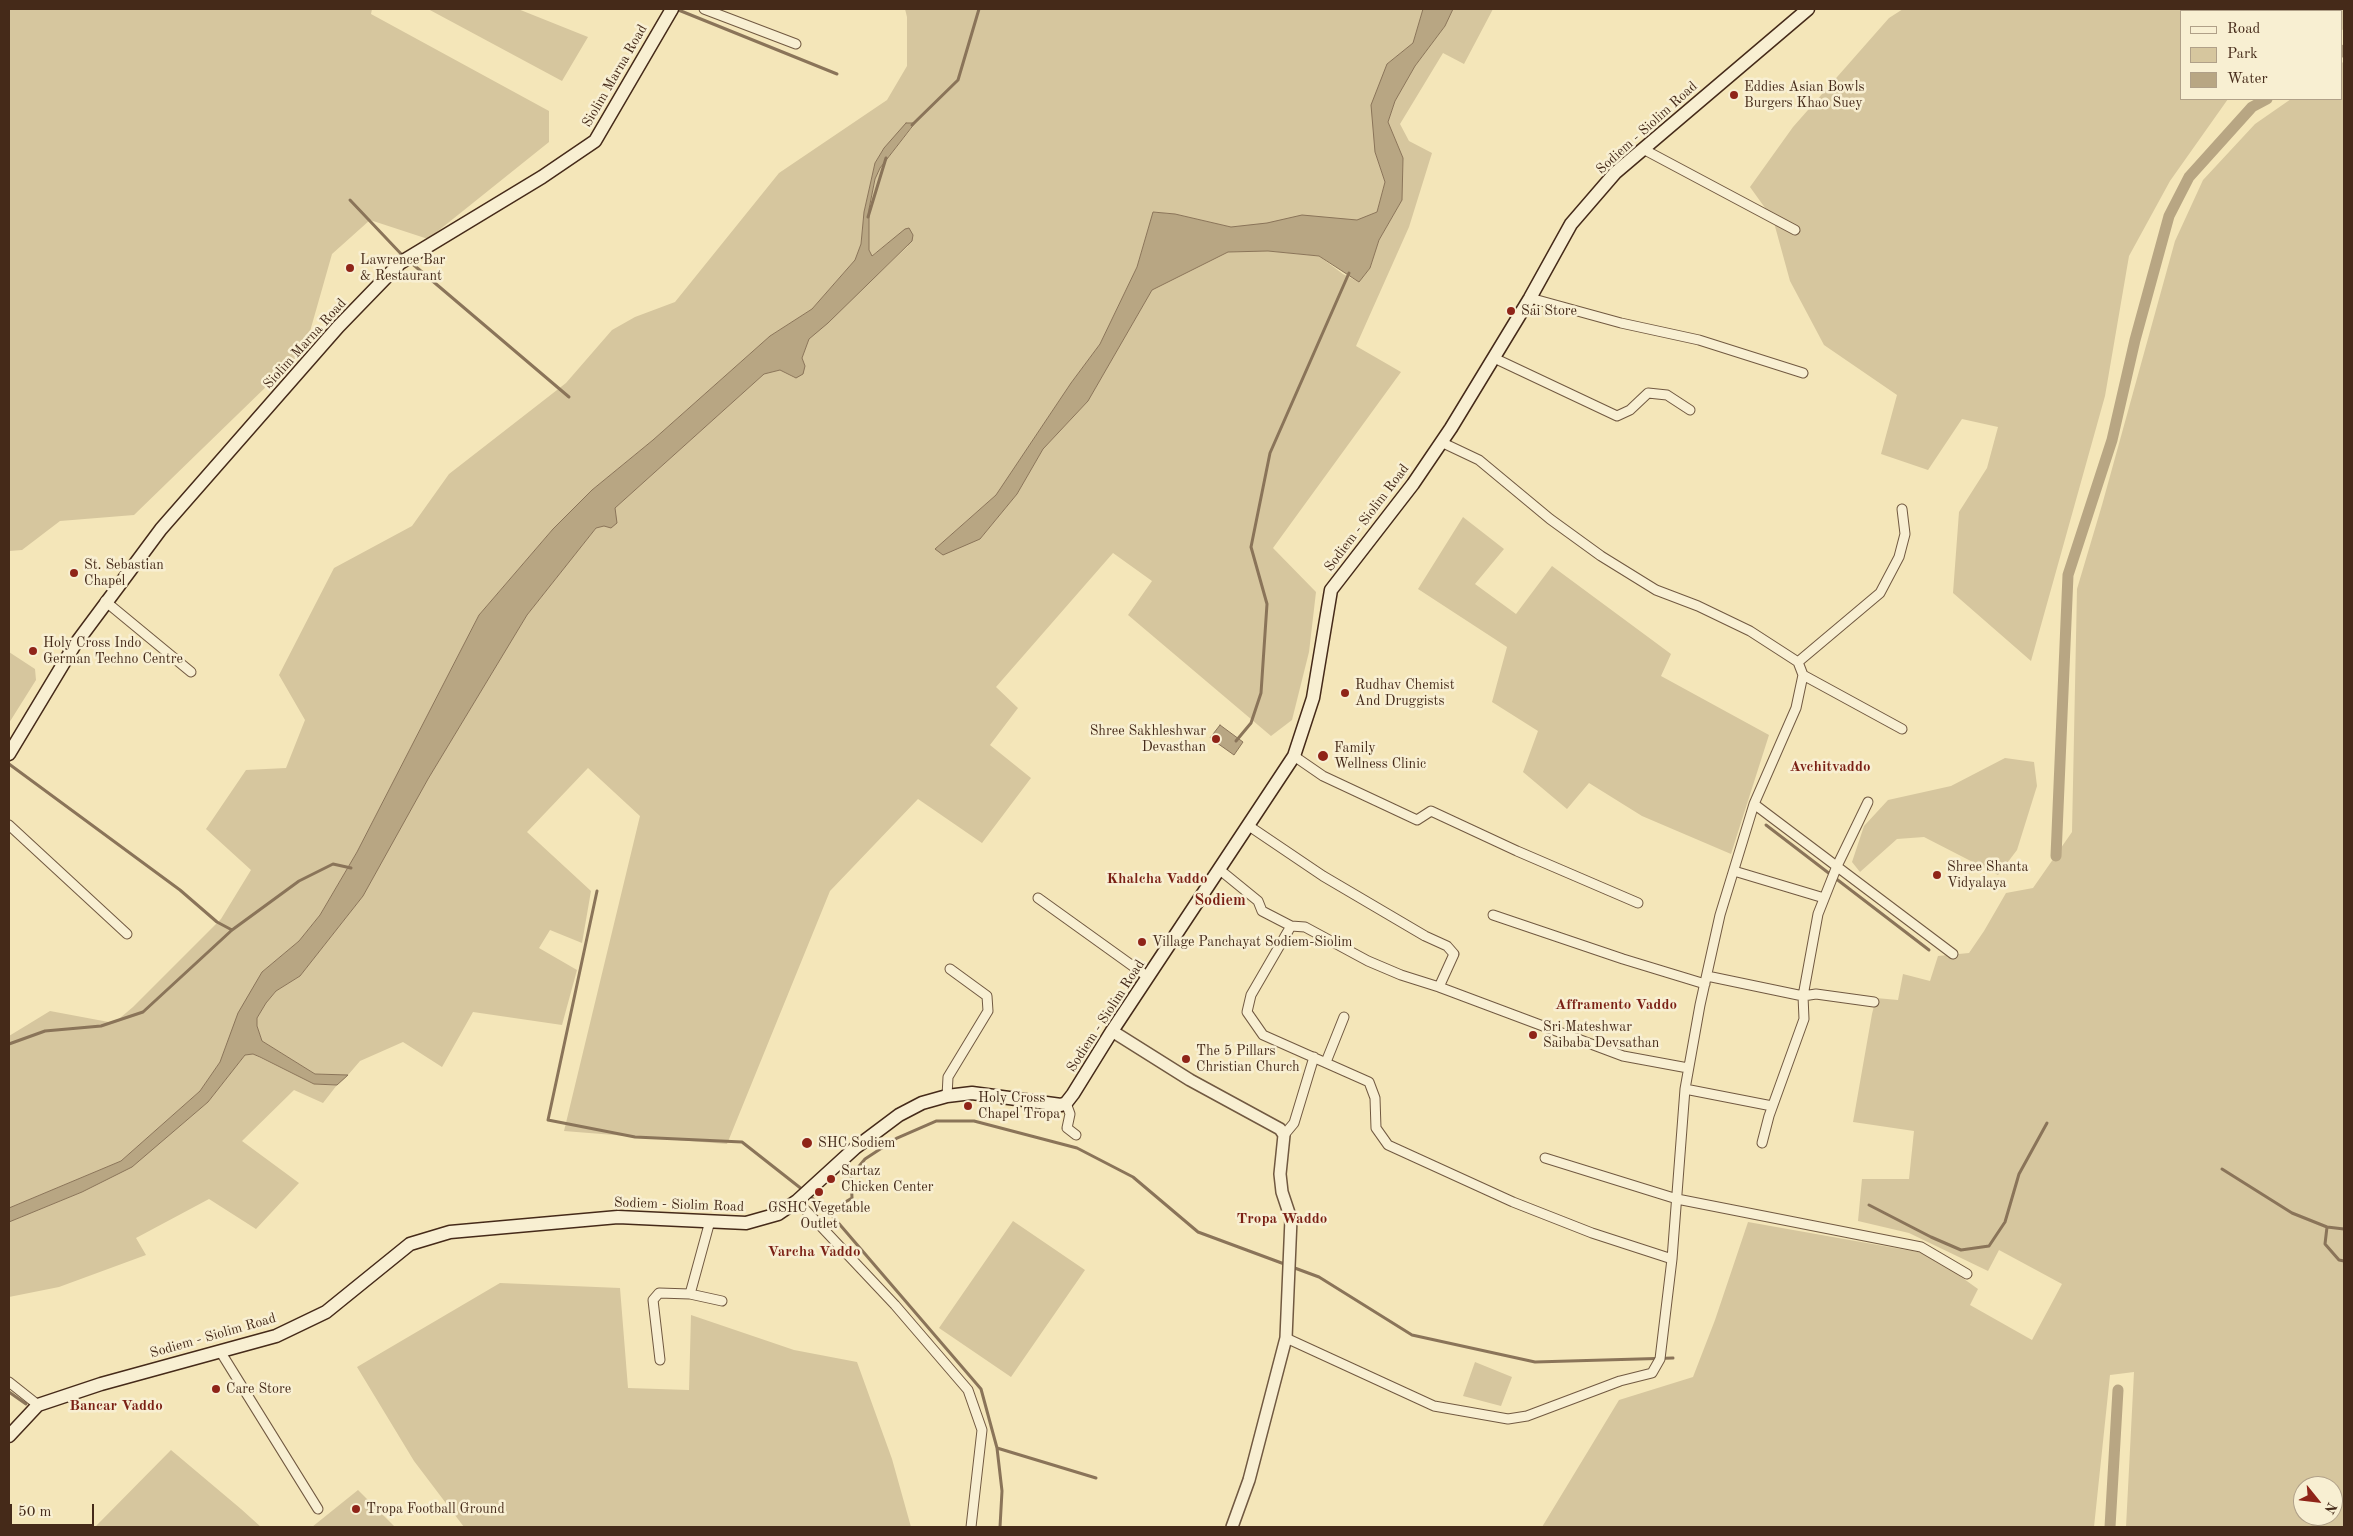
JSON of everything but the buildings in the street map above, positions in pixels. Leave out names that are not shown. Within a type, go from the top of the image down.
[{"type":"main road","name":"Siolim Marna Road","points":[[9,754],[74,646],[105,601],[166,523],[338,327],[400,263],[542,177],[595,141],[672,9]]},
{"type":"main road","name":"Sodiem - Siolim Road","points":[[9,1436],[38,1405],[101,1384],[276,1336],[326,1312],[410,1244],[450,1232],[618,1217],[746,1223],[778,1214],[803,1196],[855,1148],[899,1115],[922,1103],[947,1096],[972,1093],[1061,1105],[1066,1103],[1294,756],[1313,698],[1331,590],[1413,484],[1441,442],[1530,298],[1571,224],[1615,172],[1808,9]]},
{"type":"street","points":[[704,9],[796,44]]},
{"type":"street","points":[[1643,149],[1795,230]]},
{"type":"street","points":[[1530,298],[1621,323],[1699,340],[1803,372]]},
{"type":"street","points":[[1494,358],[1617,416],[1630,410],[1648,393],[1667,395],[1690,410]]},
{"type":"street","points":[[1286,1338],[1434,1406],[1508,1419],[1527,1416],[1620,1381],[1652,1373],[1660,1359],[1672,1259],[1685,1088],[1720,915],[1754,804],[1796,708],[1803,674],[1798,662],[1750,632],[1698,606],[1656,590],[1601,556],[1550,519],[1479,460],[1441,442]]},
{"type":"street","points":[[1798,662],[1880,593],[1899,557],[1905,534],[1902,508]]},
{"type":"street","points":[[105,601],[191,672]]},
{"type":"street","points":[[1803,674],[1902,729]]},
{"type":"street","points":[[1294,756],[1323,776],[1417,820],[1431,811],[1517,851],[1638,903]]},
{"type":"street","points":[[1762,1143],[1772,1106],[1804,1019],[1803,996],[1818,914],[1837,866],[1868,802]]},
{"type":"street","points":[[1754,804],[1954,954]]},
{"type":"street","points":[[9,825],[127,934]]},
{"type":"street","points":[[1249,826],[1323,876],[1425,936],[1447,946],[1454,954],[1439,987]]},
{"type":"street","points":[[1220,870],[1258,901],[1262,911],[1291,926],[1305,927],[1368,961],[1401,975],[1439,987],[1623,1056],[1688,1068]]},
{"type":"street","points":[[1734,871],[1824,898]]},
{"type":"street","points":[[1038,898],[1148,977]]},
{"type":"street","points":[[1493,915],[1622,959],[1706,980],[1803,996],[1816,994],[1874,1002]]},
{"type":"street","points":[[1291,926],[1251,995],[1247,1012],[1263,1036],[1369,1082],[1375,1098],[1376,1128],[1388,1144],[1513,1202],[1592,1233],[1672,1259]]},
{"type":"street","points":[[947,1096],[948,1077],[988,1011],[987,996],[950,969]]},
{"type":"street","points":[[1326,1062],[1344,1017]]},
{"type":"street","points":[[1112,1031],[1190,1080],[1280,1129],[1284,1135]]},
{"type":"street","points":[[1232,1527],[1248,1480],[1286,1338],[1291,1220],[1282,1192],[1280,1174],[1284,1135],[1294,1123],[1314,1057]]},
{"type":"street","points":[[1685,1088],[1772,1106]]},
{"type":"street","points":[[1066,1103],[1070,1114],[1067,1128],[1076,1135]]},
{"type":"street","points":[[1545,1158],[1677,1199],[1921,1247],[1968,1274]]},
{"type":"street","points":[[803,1196],[968,1390],[982,1430],[971,1527]]},
{"type":"street","points":[[690,1294],[710,1221]]},
{"type":"street","points":[[660,1360],[653,1300],[659,1293],[690,1294],[722,1301]]},
{"type":"street","points":[[220,1351],[318,1509]]},
{"type":"street","points":[[9,1382],[38,1405]]},
{"type":"green space","points":[[9,9],[372,9],[371,14],[549,111],[549,142],[428,239],[370,220],[332,254],[305,349],[134,515],[60,521],[22,550],[9,551]]},
{"type":"green space","points":[[428,9],[518,9],[588,37],[562,81]]},
{"type":"green space","points":[[905,9],[1423,9],[1413,43],[1387,64],[1375,152],[1385,182],[1377,212],[1357,221],[1231,227],[1175,214],[1153,212],[1137,267],[1100,344],[1071,383],[996,495],[935,549],[980,539],[1017,494],[1043,449],[1088,401],[1152,290],[1228,252],[1268,251],[1319,256],[1343,274],[1359,282],[1370,268],[1379,240],[1402,200],[1403,158],[1388,122],[1395,101],[1415,66],[1445,26],[1453,9],[1493,9],[1464,64],[1443,53],[1400,124],[1409,141],[1432,153],[1409,227],[1356,346],[1401,372],[1273,548],[1316,592],[1309,652],[1292,720],[1271,736],[1128,615],[1152,581],[1113,553],[996,687],[1018,708],[990,745],[1031,778],[982,843],[918,799],[830,891],[727,1144],[564,1131],[640,816],[588,768],[527,832],[591,891],[582,943],[550,930],[539,948],[577,970],[562,1025],[473,1012],[442,1067],[403,1042],[360,1061],[348,1075],[315,1074],[262,1041],[257,1026],[257,1018],[266,1003],[276,991],[300,976],[363,896],[428,779],[527,615],[596,528],[604,526],[615,516],[615,508],[764,374],[780,370],[795,378],[805,366],[802,358],[809,339],[908,246],[906,229],[871,256],[868,246],[869,209],[875,179],[880,168],[915,124],[884,148],[875,163],[864,212],[861,244],[855,260],[812,309],[770,336],[653,440],[592,490],[553,529],[479,615],[357,852],[320,915],[299,941],[262,972],[220,1062],[200,1091],[121,1161],[9,1208],[9,1036],[50,1011],[114,1023],[133,1007],[221,919],[251,870],[206,829],[246,770],[286,768],[305,720],[279,675],[334,568],[412,526],[449,474],[566,383],[612,330],[635,317],[675,302],[779,173],[887,100],[907,66],[907,17]]},
{"type":"green space","points":[[1903,9],[2344,9],[2343,30],[2343,10],[2180,10],[2180,100],[2227,100],[2170,181],[2129,256],[2105,396],[2031,661],[1953,593],[1959,512],[1987,468],[1998,427],[1962,419],[1928,470],[1881,454],[1897,395],[1824,345],[1790,281],[1773,219],[1750,187],[1793,127],[1889,18]]},
{"type":"green space","points":[[2344,61],[2344,1527],[2126,1527],[2134,1372],[2110,1375],[2094,1527],[1542,1527],[1619,1400],[1693,1377],[1715,1320],[1748,1222],[1929,1254],[1978,1289],[1970,1305],[2032,1340],[2062,1284],[1999,1250],[1988,1271],[1909,1233],[1858,1221],[1862,1179],[1909,1179],[1914,1131],[1853,1122],[1876,998],[1898,1000],[1903,974],[1930,981],[1938,956],[1969,953],[2006,893],[2033,888],[2072,832],[2077,589],[2175,241],[2203,180],[2255,124],[2290,100],[2343,100]]},
{"type":"green space","points":[[1463,517],[1504,549],[1475,584],[1516,614],[1552,566],[1671,654],[1661,676],[1769,735],[1731,854],[1642,816],[1589,783],[1567,809],[1523,772],[1538,731],[1492,702],[1507,647],[1418,589]]},
{"type":"green space","points":[[9,652],[35,669],[36,680],[9,723]]},
{"type":"green space","points":[[2005,758],[2034,762],[2037,786],[2017,850],[1998,875],[1924,837],[1897,839],[1860,872],[1852,862],[1864,826],[1888,800],[1951,786]]},
{"type":"green space","points":[[253,1054],[314,1084],[337,1085],[323,1103],[294,1090],[242,1141],[299,1183],[256,1229],[209,1199],[136,1238],[146,1255],[59,1287],[9,1297],[9,1222],[82,1192],[132,1166],[208,1102],[245,1055]]},
{"type":"green space","points":[[1013,1221],[1085,1270],[1011,1377],[939,1328]]},
{"type":"green space","points":[[500,1283],[620,1288],[628,1388],[689,1390],[691,1315],[794,1350],[857,1362],[892,1459],[911,1527],[464,1527],[414,1461],[357,1367]]},
{"type":"green space","points":[[1475,1362],[1512,1377],[1501,1406],[1463,1396]]},
{"type":"green space","points":[[171,1450],[241,1509],[261,1527],[95,1527]]},
{"type":"green space","name":"Tropa Football Ground","points":[[358,1490],[395,1527],[312,1527]]},
{"type":"water","points":[[1423,9],[1453,9],[1445,26],[1415,66],[1395,101],[1388,122],[1403,158],[1402,200],[1379,240],[1370,268],[1359,282],[1319,256],[1268,251],[1228,252],[1152,290],[1088,401],[1043,449],[1017,494],[980,539],[943,555],[935,549],[996,495],[1071,383],[1100,344],[1137,267],[1153,212],[1175,214],[1231,227],[1267,223],[1302,215],[1357,220],[1377,212],[1385,182],[1375,152],[1371,105],[1387,64],[1413,43]]},
{"type":"water","points":[[906,123],[915,123],[880,168],[875,179],[869,209],[869,250],[872,256],[905,229],[909,228],[913,235],[912,241],[828,323],[809,339],[802,358],[805,366],[803,374],[796,378],[780,370],[764,374],[615,508],[617,523],[611,528],[604,526],[596,528],[527,615],[428,779],[363,896],[300,976],[276,991],[257,1018],[257,1026],[262,1041],[315,1074],[348,1075],[337,1085],[314,1084],[253,1054],[245,1055],[208,1102],[132,1167],[82,1192],[9,1222],[9,1208],[121,1161],[200,1091],[220,1062],[238,1013],[262,972],[299,941],[320,915],[357,852],[479,615],[553,529],[592,490],[653,440],[770,336],[812,309],[855,260],[861,244],[864,212],[875,163],[884,148]]},
{"type":"water","points":[[1220,725],[1243,742],[1234,755],[1210,738]]},
{"type":"waterway","points":[[676,9],[837,74]]},
{"type":"waterway","points":[[912,125],[958,80],[979,9]]},
{"type":"waterway","points":[[2056,856],[2068,575],[2112,440],[2135,340],[2169,216],[2189,177],[2252,107],[2265,100]]},
{"type":"waterway","points":[[868,217],[886,158]]},
{"type":"waterway","points":[[350,200],[404,257]]},
{"type":"waterway","points":[[409,261],[569,397]]},
{"type":"waterway","points":[[1236,741],[1251,723],[1261,693],[1267,604],[1251,547],[1270,453],[1349,273]]},
{"type":"waterway","points":[[9,764],[180,890],[217,922],[232,930]]},
{"type":"waterway","points":[[1766,825],[1929,950]]},
{"type":"waterway","points":[[9,1044],[45,1031],[101,1026],[143,1012],[232,930],[299,881],[333,864],[351,868]]},
{"type":"waterway","points":[[597,891],[548,1120],[635,1137],[742,1142],[803,1190]]},
{"type":"waterway","points":[[829,1212],[852,1198],[851,1176],[865,1159],[897,1138],[936,1121],[974,1121],[1077,1148],[1133,1177],[1198,1232],[1287,1265]]},
{"type":"waterway","points":[[1869,1205],[1931,1237],[1961,1250],[1989,1246],[2005,1222],[2019,1174],[2047,1123]]},
{"type":"waterway","points":[[2222,1169],[2292,1213],[2327,1227],[2344,1229]]},
{"type":"waterway","points":[[807,1194],[829,1212],[981,1389],[997,1448],[1002,1491],[1000,1527]]},
{"type":"waterway","points":[[2327,1227],[2325,1244],[2339,1260],[2344,1261]]},
{"type":"waterway","points":[[1292,1267],[1319,1277],[1412,1335],[1535,1362],[1673,1358]]},
{"type":"waterway","points":[[2110,1527],[2118,1390]]},
{"type":"waterway","points":[[9,1392],[26,1404]]},
{"type":"waterway","points":[[997,1448],[1096,1478]]},
{"type":"place","name":"Eddies Asian Bowls Burgers Khao Suey","points":[[1734,95]]},
{"type":"place","name":"Lawrence Bar & Restaurant","points":[[350,268]]},
{"type":"place","name":"Sai Store","points":[[1511,311]]},
{"type":"place","name":"St. Sebastian Chapel","points":[[74,573]]},
{"type":"place","name":"Holy Cross Indo German Techno Centre","points":[[33,651]]},
{"type":"place","name":"Rudhav Chemist And Druggists","points":[[1345,693]]},
{"type":"place","name":"Shree Sakhleshwar Devasthan","points":[[1216,739]]},
{"type":"place","name":"Family Wellness Clinic","points":[[1323,756]]},
{"type":"place","name":"Shree Shanta Vidyalaya","points":[[1937,875]]},
{"type":"place","name":"Village Panchayat Sodiem-Siolim","points":[[1142,942]]},
{"type":"place","name":"Sri Mateshwar Saibaba Devsathan","points":[[1533,1035]]},
{"type":"place","name":"The 5 Pillars Christian Church","points":[[1186,1059]]},
{"type":"place","name":"Holy Cross Chapel Tropa","points":[[968,1106]]},
{"type":"place","name":"SHC Sodiem","points":[[807,1143]]},
{"type":"place","name":"Sartaz Chicken Center","points":[[831,1179]]},
{"type":"place","name":"GSHC Vegetable Outlet","points":[[819,1192]]},
{"type":"place","name":"Care Store","points":[[216,1389]]},
{"type":"place","name":"Tropa Football Ground","points":[[356,1509]]},
{"type":"district","name":"Avchitvaddo","points":[[1830,767]]},
{"type":"district","name":"Khalcha Vaddo","points":[[1157,879]]},
{"type":"district","name":"Sodiem","points":[[1220,901]]},
{"type":"district","name":"Afframento Vaddo","points":[[1616,1005]]},
{"type":"district","name":"Tropa Waddo","points":[[1282,1219]]},
{"type":"district","name":"Varcha Vaddo","points":[[814,1252]]},
{"type":"district","name":"Bancar Vaddo","points":[[116,1406]]}]
